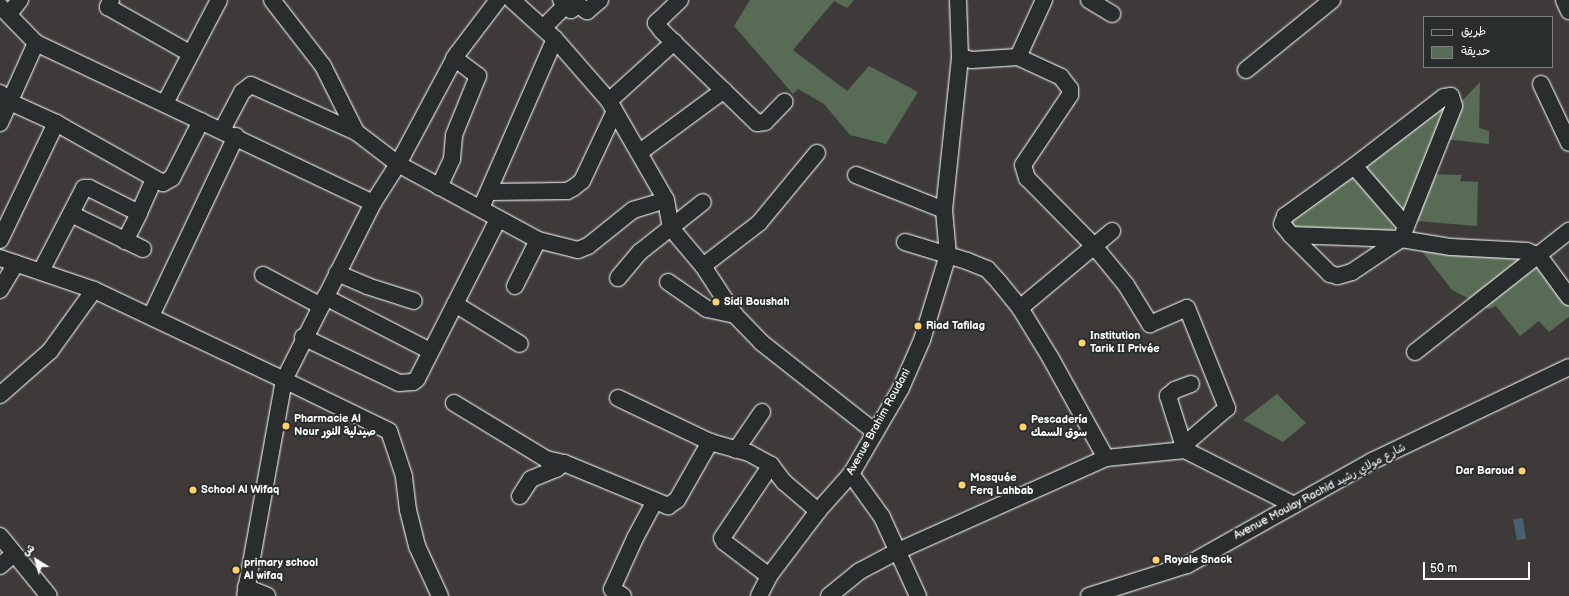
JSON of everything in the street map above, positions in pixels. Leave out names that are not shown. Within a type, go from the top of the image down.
[{"type":"street","points":[[20,0],[5,10],[36,43],[229,133],[373,203]]},
{"type":"street","points":[[111,0],[108,7],[191,54]]},
{"type":"street","points":[[165,103],[219,0]]},
{"type":"street","points":[[272,0],[323,66],[356,132]]},
{"type":"street","points":[[267,596],[245,592],[284,380],[303,337],[323,302],[373,203],[398,164],[454,58],[481,20],[498,0]]},
{"type":"street","points":[[512,0],[555,39],[612,106],[640,152],[666,200],[672,228],[703,266],[735,315],[762,343],[875,432]]},
{"type":"street","points":[[543,28],[564,2],[571,10],[578,5],[587,11],[600,0]]},
{"type":"street","points":[[680,0],[656,23],[674,42],[759,124],[765,122],[784,102]]},
{"type":"street","name":"Avenue Brahim Roudani","points":[[759,596],[769,576],[818,511],[851,474],[901,388],[922,340],[948,256],[944,210],[960,57],[958,0]]},
{"type":"street","points":[[1018,57],[1044,0]]},
{"type":"street","points":[[1089,0],[1112,14]]},
{"type":"street","points":[[1246,70],[1332,0]]},
{"type":"street","points":[[1564,0],[1569,11]]},
{"type":"street","points":[[481,208],[555,39]]},
{"type":"street","points":[[489,192],[561,192],[573,188],[582,181],[612,106],[674,42]]},
{"type":"street","points":[[0,124],[5,97],[36,43]]},
{"type":"street","points":[[829,596],[860,570],[898,551],[1106,458],[1185,447],[1227,408],[1187,308],[1150,324],[1126,285],[1094,246],[1027,178],[1023,170],[1023,165],[1070,95],[1070,89],[1061,77],[1018,57],[972,60],[960,57]]},
{"type":"street","points":[[439,187],[452,159],[454,135],[478,76],[454,58]]},
{"type":"street","points":[[1541,84],[1569,143]]},
{"type":"street","points":[[151,316],[229,133],[242,92],[251,85],[356,132],[398,164],[538,240],[578,250],[588,246],[633,210],[666,200]]},
{"type":"street","points":[[640,152],[724,90]]},
{"type":"street","points":[[5,97],[56,123],[154,180],[163,183],[172,178],[201,121]]},
{"type":"street","points":[[1444,97],[1452,98],[1454,106],[1404,233],[1352,272],[1338,276],[1330,274],[1282,224],[1285,216],[1354,166],[1444,97]]},
{"type":"street","points":[[0,240],[56,123]]},
{"type":"street","points":[[703,266],[759,222],[817,153]]},
{"type":"street","points":[[1354,166],[1404,233]]},
{"type":"street","points":[[856,175],[944,210]]},
{"type":"street","points":[[125,241],[154,180]]},
{"type":"street","points":[[41,272],[86,188],[138,213]]},
{"type":"street","points":[[618,278],[640,252],[703,202]]},
{"type":"street","points":[[71,214],[143,249]]},
{"type":"street","points":[[303,337],[405,384],[417,379],[498,219]]},
{"type":"street","points":[[1020,308],[1112,231]]},
{"type":"street","points":[[1415,352],[1569,231]]},
{"type":"street","points":[[1291,235],[1404,233],[1451,247],[1527,251],[1539,256],[1569,297]]},
{"type":"street","points":[[515,286],[538,240]]},
{"type":"street","points":[[905,242],[987,269],[1020,308],[1076,402],[1106,458]]},
{"type":"street","points":[[0,258],[94,290],[389,431],[404,476],[408,510],[418,546],[440,596]]},
{"type":"street","points":[[0,290],[16,263]]},
{"type":"street","points":[[338,273],[367,286],[414,301]]},
{"type":"street","points":[[263,275],[430,351]]},
{"type":"street","points":[[668,282],[707,309],[735,315]]},
{"type":"street","points":[[0,395],[50,351],[94,290]]},
{"type":"street","points":[[455,304],[520,344]]},
{"type":"street","name":"Avenue Moulay Rachid شارع مولاي رشيد","points":[[1089,596],[1186,565],[1372,461],[1569,367]]},
{"type":"street","points":[[1191,384],[1175,390],[1168,396],[1185,447],[1294,505]]},
{"type":"street","points":[[618,398],[710,442],[736,450],[749,452],[771,466],[784,482],[818,511]]},
{"type":"street","points":[[454,403],[546,459],[564,463],[668,506],[674,504],[710,442]]},
{"type":"street","points":[[736,450],[762,412]]},
{"type":"street","points":[[520,496],[531,479],[556,469],[564,463]]},
{"type":"street","points":[[769,576],[728,545],[722,538],[771,466]]},
{"type":"street","points":[[851,474],[882,517],[918,596]]},
{"type":"street","points":[[623,596],[612,589],[656,502]]},
{"type":"street","points":[[0,536],[48,596]]},
{"type":"street","points":[[0,566],[14,554]]},
{"type":"green space","points":[[750,0],[854,0],[847,8],[834,1],[793,50],[847,91],[869,66],[918,92],[886,144],[850,135],[824,104],[798,89],[793,94],[734,26]]},
{"type":"green space","points":[[1480,82],[1479,128],[1489,131],[1489,144],[1444,139],[1455,108]]},
{"type":"green space","points":[[1448,99],[1408,210],[1401,213],[1363,165]]},
{"type":"green space","points":[[1352,172],[1395,223],[1392,232],[1290,229],[1290,220]]},
{"type":"green space","points":[[1427,174],[1462,175],[1460,181],[1478,182],[1477,226],[1416,221]]},
{"type":"green space","points":[[1421,250],[1531,255],[1569,306],[1569,317],[1549,332],[1539,321],[1520,336],[1496,306],[1489,309],[1452,290]]},
{"type":"green space","points":[[1277,394],[1306,423],[1283,442],[1243,420]]},
{"type":"water","points":[[1523,518],[1526,539],[1517,540],[1513,519]]},
{"type":"place","name":"Sidi Boushah","points":[[716,302]]},
{"type":"place","name":"Riad Tafilag","points":[[918,326]]},
{"type":"place","name":"Institution Tarik II Privée","points":[[1082,343]]},
{"type":"place","name":"Pharmacie Al Nour صيدلية النور","points":[[286,426]]},
{"type":"place","name":"Pescadería سوق السمك","points":[[1023,427]]},
{"type":"place","name":"Dar Baroud","points":[[1522,471]]},
{"type":"place","name":"Mosquée Ferq Lahbab","points":[[962,485]]},
{"type":"place","name":"School Al Wifaq","points":[[193,490]]},
{"type":"place","name":"Royale Snack","points":[[1156,560]]},
{"type":"place","name":"primary school Al wifaq","points":[[236,570]]}]
